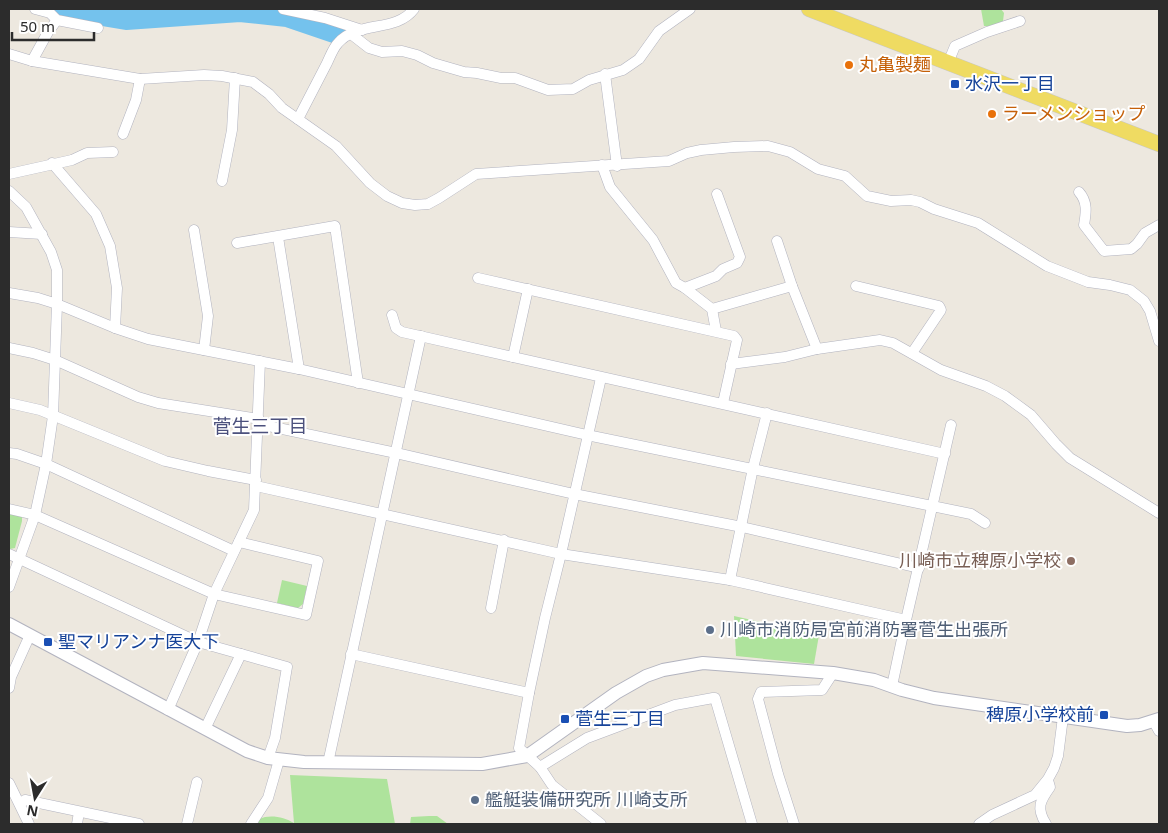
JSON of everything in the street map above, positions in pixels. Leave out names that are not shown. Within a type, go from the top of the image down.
[{"type":"main road","points":[[810,9],[1159,144]]},
{"type":"street","points":[[35,9],[98,28]]},
{"type":"street","points":[[283,9],[325,18],[362,30]]},
{"type":"street","points":[[298,119],[338,43],[351,34],[362,30],[399,22],[414,9]]},
{"type":"street","points":[[351,34],[369,48],[382,52],[402,51],[448,67],[502,78],[514,78],[548,90],[573,89],[605,74],[623,70],[639,59],[659,31],[690,9]]},
{"type":"street","points":[[32,62],[48,32],[53,13]]},
{"type":"street","points":[[948,63],[955,46],[987,32],[1020,21]]},
{"type":"street","points":[[9,54],[32,62],[140,80],[204,75],[236,78],[253,82],[269,94],[282,108],[336,146],[370,183],[387,196],[402,203],[415,205],[428,204],[434,201],[476,174],[602,165],[617,166],[669,161],[686,153],[701,150],[768,146],[790,152],[818,169],[845,176],[868,196],[891,201],[911,200],[920,202],[934,209],[978,223],[1047,266],[1088,282],[1130,290],[1144,301],[1150,311],[1159,341]]},
{"type":"street","points":[[605,74],[617,166]]},
{"type":"street","points":[[222,181],[232,130],[236,78]]},
{"type":"street","points":[[123,134],[136,100],[140,80]]},
{"type":"street","points":[[9,174],[72,160],[87,153],[113,152]]},
{"type":"street","points":[[52,163],[96,214],[110,246],[117,288],[115,328]]},
{"type":"street","points":[[602,165],[610,188],[653,240],[676,283],[712,309],[716,331]]},
{"type":"street","points":[[9,191],[26,207],[51,252],[56,270],[57,304],[53,416],[46,464],[35,515],[9,587]]},
{"type":"street","points":[[1079,192],[1084,197],[1086,212],[1084,225],[1104,251],[1131,249],[1145,233],[1159,225]]},
{"type":"street","points":[[685,288],[716,276],[724,269],[737,264],[740,257],[717,194]]},
{"type":"street","points":[[237,244],[335,226],[358,383]]},
{"type":"street","points":[[194,230],[208,316],[204,350]]},
{"type":"street","points":[[9,232],[42,234]]},
{"type":"street","points":[[278,237],[300,369]]},
{"type":"street","points":[[777,241],[792,286],[817,349]]},
{"type":"street","points":[[478,278],[734,336],[737,340],[723,403]]},
{"type":"street","points":[[712,309],[792,286]]},
{"type":"street","points":[[856,286],[939,306],[941,310],[912,353]]},
{"type":"street","points":[[513,357],[528,289]]},
{"type":"street","points":[[9,293],[38,298],[57,304],[115,328],[148,339],[300,369],[588,435],[970,514],[985,523]]},
{"type":"street","points":[[392,315],[396,328],[402,332],[945,454]]},
{"type":"street","points":[[328,763],[421,336]]},
{"type":"street","points":[[731,364],[785,357],[817,349],[880,340],[893,343],[941,370],[986,386],[1005,396],[1030,415],[1070,458],[1159,513]]},
{"type":"street","points":[[9,348],[54,360],[151,401],[259,421],[574,494],[742,527],[919,568]]},
{"type":"street","points":[[168,710],[198,642],[214,594],[254,510],[260,361]]},
{"type":"street","points":[[601,378],[561,554],[544,618],[528,693],[519,748],[540,767],[552,785],[601,824]]},
{"type":"street","points":[[9,403],[40,410],[165,461],[382,515],[504,540],[561,554],[730,580],[906,620]]},
{"type":"street","points":[[730,580],[753,468],[767,413]]},
{"type":"street","points":[[892,686],[952,425]]},
{"type":"street","points":[[9,453],[46,464],[236,547],[318,561],[306,615],[214,594],[35,515],[9,509]]},
{"type":"street","points":[[491,608],[504,540]]},
{"type":"street","points":[[9,554],[198,642],[287,667],[275,738],[268,798],[251,824]]},
{"type":"street","points":[[9,624],[205,730],[247,751],[273,759],[328,763],[482,764],[527,756],[616,693],[646,676],[663,670],[710,663],[833,673],[874,680],[934,698],[1127,726],[1158,724]]},
{"type":"street","points":[[9,688],[10,677],[30,635]]},
{"type":"street","points":[[205,730],[241,654]]},
{"type":"street","points":[[351,654],[528,693]]},
{"type":"street","points":[[794,824],[758,700],[761,692],[822,690],[833,673]]},
{"type":"street","points":[[540,767],[587,738],[675,705],[715,698],[752,824]]},
{"type":"street","points":[[979,824],[1000,811],[1035,795],[1048,779],[1058,756],[1063,717]]},
{"type":"street","points":[[1046,824],[1040,811],[1040,806],[1041,800],[1050,787],[1048,779]]},
{"type":"street","points":[[187,824],[197,782]]},
{"type":"street","points":[[9,783],[29,824]]},
{"type":"street","points":[[20,804],[25,800],[135,824]]},
{"type":"street","points":[[76,824],[79,812]]},
{"type":"green space","points":[[981,9],[1001,9],[1004,13],[1003,21],[992,26],[984,26]]},
{"type":"green space","points":[[9,514],[22,516],[15,548],[10,549]]},
{"type":"green space","points":[[282,580],[307,586],[303,604],[298,608],[277,603]]},
{"type":"green space","points":[[734,616],[819,635],[814,664],[736,656]]},
{"type":"green space","points":[[290,775],[387,779],[395,824],[258,824],[259,819],[272,816],[294,823]]},
{"type":"green space","points":[[437,816],[448,824],[410,824],[411,817]]},
{"type":"waterway","points":[[60,9],[126,20],[240,12],[287,17],[337,34]]},
{"type":"place","name":"丸亀製麺","points":[[849,65]]},
{"type":"place","name":"水沢一丁目","points":[[955,84]]},
{"type":"place","name":"ラーメンショップ","points":[[992,114]]},
{"type":"place","name":"川崎市立稗原小学校","points":[[1071,561]]},
{"type":"place","name":"川崎市消防局宮前消防署菅生出張所","points":[[710,630]]},
{"type":"place","name":"聖マリアンナ医大下","points":[[48,642]]},
{"type":"place","name":"稗原小学校前","points":[[1104,715]]},
{"type":"place","name":"菅生三丁目","points":[[565,719]]},
{"type":"place","name":"艦艇装備研究所 川崎支所","points":[[475,800]]},
{"type":"district","name":"菅生三丁目","points":[[260,426]]}]
